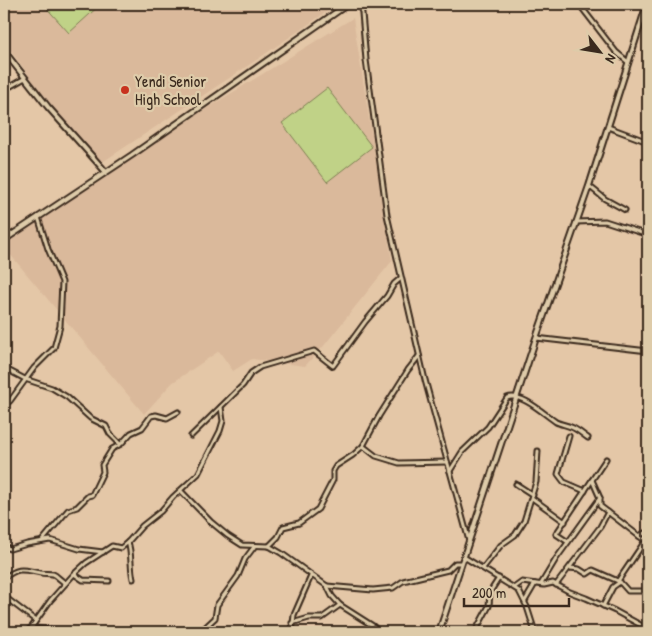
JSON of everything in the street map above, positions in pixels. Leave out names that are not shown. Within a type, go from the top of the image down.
[{"type":"main road","points":[[4,240],[105,171],[132,155],[348,4]]},
{"type":"main road","points":[[439,632],[536,338],[589,186],[646,4]]},
{"type":"main road","points":[[4,51],[48,106],[105,171]]},
{"type":"street","points":[[360,4],[387,215],[419,356],[470,542]]},
{"type":"street","points":[[579,4],[616,52],[628,62]]},
{"type":"street","points":[[4,90],[25,78]]},
{"type":"street","points":[[608,127],[648,142]]},
{"type":"street","points":[[589,186],[605,199],[625,210]]},
{"type":"street","points":[[4,404],[10,401],[34,368],[54,348],[60,326],[62,282],[48,249],[38,217]]},
{"type":"street","points":[[576,222],[605,221],[648,236]]},
{"type":"street","points":[[191,436],[243,385],[251,373],[260,367],[314,351],[333,366],[365,322],[387,296],[394,284],[401,278]]},
{"type":"street","points":[[536,338],[648,351]]},
{"type":"street","points":[[269,546],[278,537],[283,527],[299,523],[318,509],[333,480],[333,471],[336,466],[353,456],[363,446],[379,416],[419,356]]},
{"type":"street","points":[[4,368],[25,380],[52,388],[67,397],[90,418],[106,426],[110,434],[121,444]]},
{"type":"street","points":[[450,472],[462,452],[488,427],[507,398],[512,396],[546,413],[557,422],[573,428],[588,438]]},
{"type":"street","points":[[25,632],[31,628],[35,620],[74,574],[112,546],[121,548],[198,474],[220,431],[223,421],[221,406]]},
{"type":"street","points":[[42,541],[68,510],[77,507],[88,496],[92,495],[103,472],[102,465],[112,449],[121,444],[131,433],[142,428],[151,416],[156,415],[167,418],[178,412]]},
{"type":"street","points":[[569,436],[558,474],[564,482],[585,491]]},
{"type":"street","points":[[363,446],[376,456],[399,464],[447,462]]},
{"type":"street","points":[[483,568],[501,545],[515,535],[524,521],[536,482],[538,451]]},
{"type":"street","points":[[568,542],[556,534],[606,460]]},
{"type":"street","points":[[592,480],[600,498],[600,506],[647,542],[619,582],[613,587],[603,606]]},
{"type":"street","points":[[516,484],[565,522]]},
{"type":"street","points":[[181,491],[217,528],[242,545],[269,546],[327,586],[373,590],[393,588],[404,581],[448,570],[455,563],[461,563]]},
{"type":"street","points":[[541,584],[600,498]]},
{"type":"street","points":[[556,585],[600,527],[608,512]]},
{"type":"street","points":[[639,536],[648,531]]},
{"type":"street","points":[[4,546],[10,549],[50,540],[79,549],[103,552]]},
{"type":"street","points":[[128,542],[132,579]]},
{"type":"street","points":[[200,632],[215,618],[217,605],[238,576],[245,559],[255,546]]},
{"type":"street","points":[[464,557],[519,591],[525,602],[535,632]]},
{"type":"street","points":[[569,568],[579,569],[586,574],[594,570],[619,582],[628,591],[642,592]]},
{"type":"street","points":[[4,578],[12,572],[23,569],[41,574],[54,574],[62,582],[66,583]]},
{"type":"street","points":[[74,574],[83,580],[109,581]]},
{"type":"street","points":[[292,632],[292,623],[298,604],[311,576]]},
{"type":"street","points":[[475,632],[489,606],[490,592],[499,578]]},
{"type":"street","points":[[515,587],[522,582],[535,584],[553,583],[648,629]]},
{"type":"street","points":[[525,602],[535,584]]},
{"type":"street","points":[[327,586],[332,596],[340,604],[379,632]]},
{"type":"street","points":[[4,591],[6,597],[35,620]]},
{"type":"street","points":[[292,623],[309,618],[322,618],[340,604]]},
{"type":"street","points":[[31,628],[71,632]]},
{"type":"shaded area","name":"Yendi Senior High School","points":[[4,4],[338,4],[101,163],[44,97],[4,41]]},
{"type":"shaded area","points":[[353,18],[392,261],[322,348],[305,366],[252,359],[233,371],[219,351],[172,383],[144,414],[4,247],[4,243],[201,112]]},
{"type":"green space","points":[[43,4],[101,4],[69,33]]},
{"type":"green space","points":[[327,88],[372,147],[327,182],[282,123]]},
{"type":"place","name":"Yendi Senior High School","points":[[125,90]]}]
